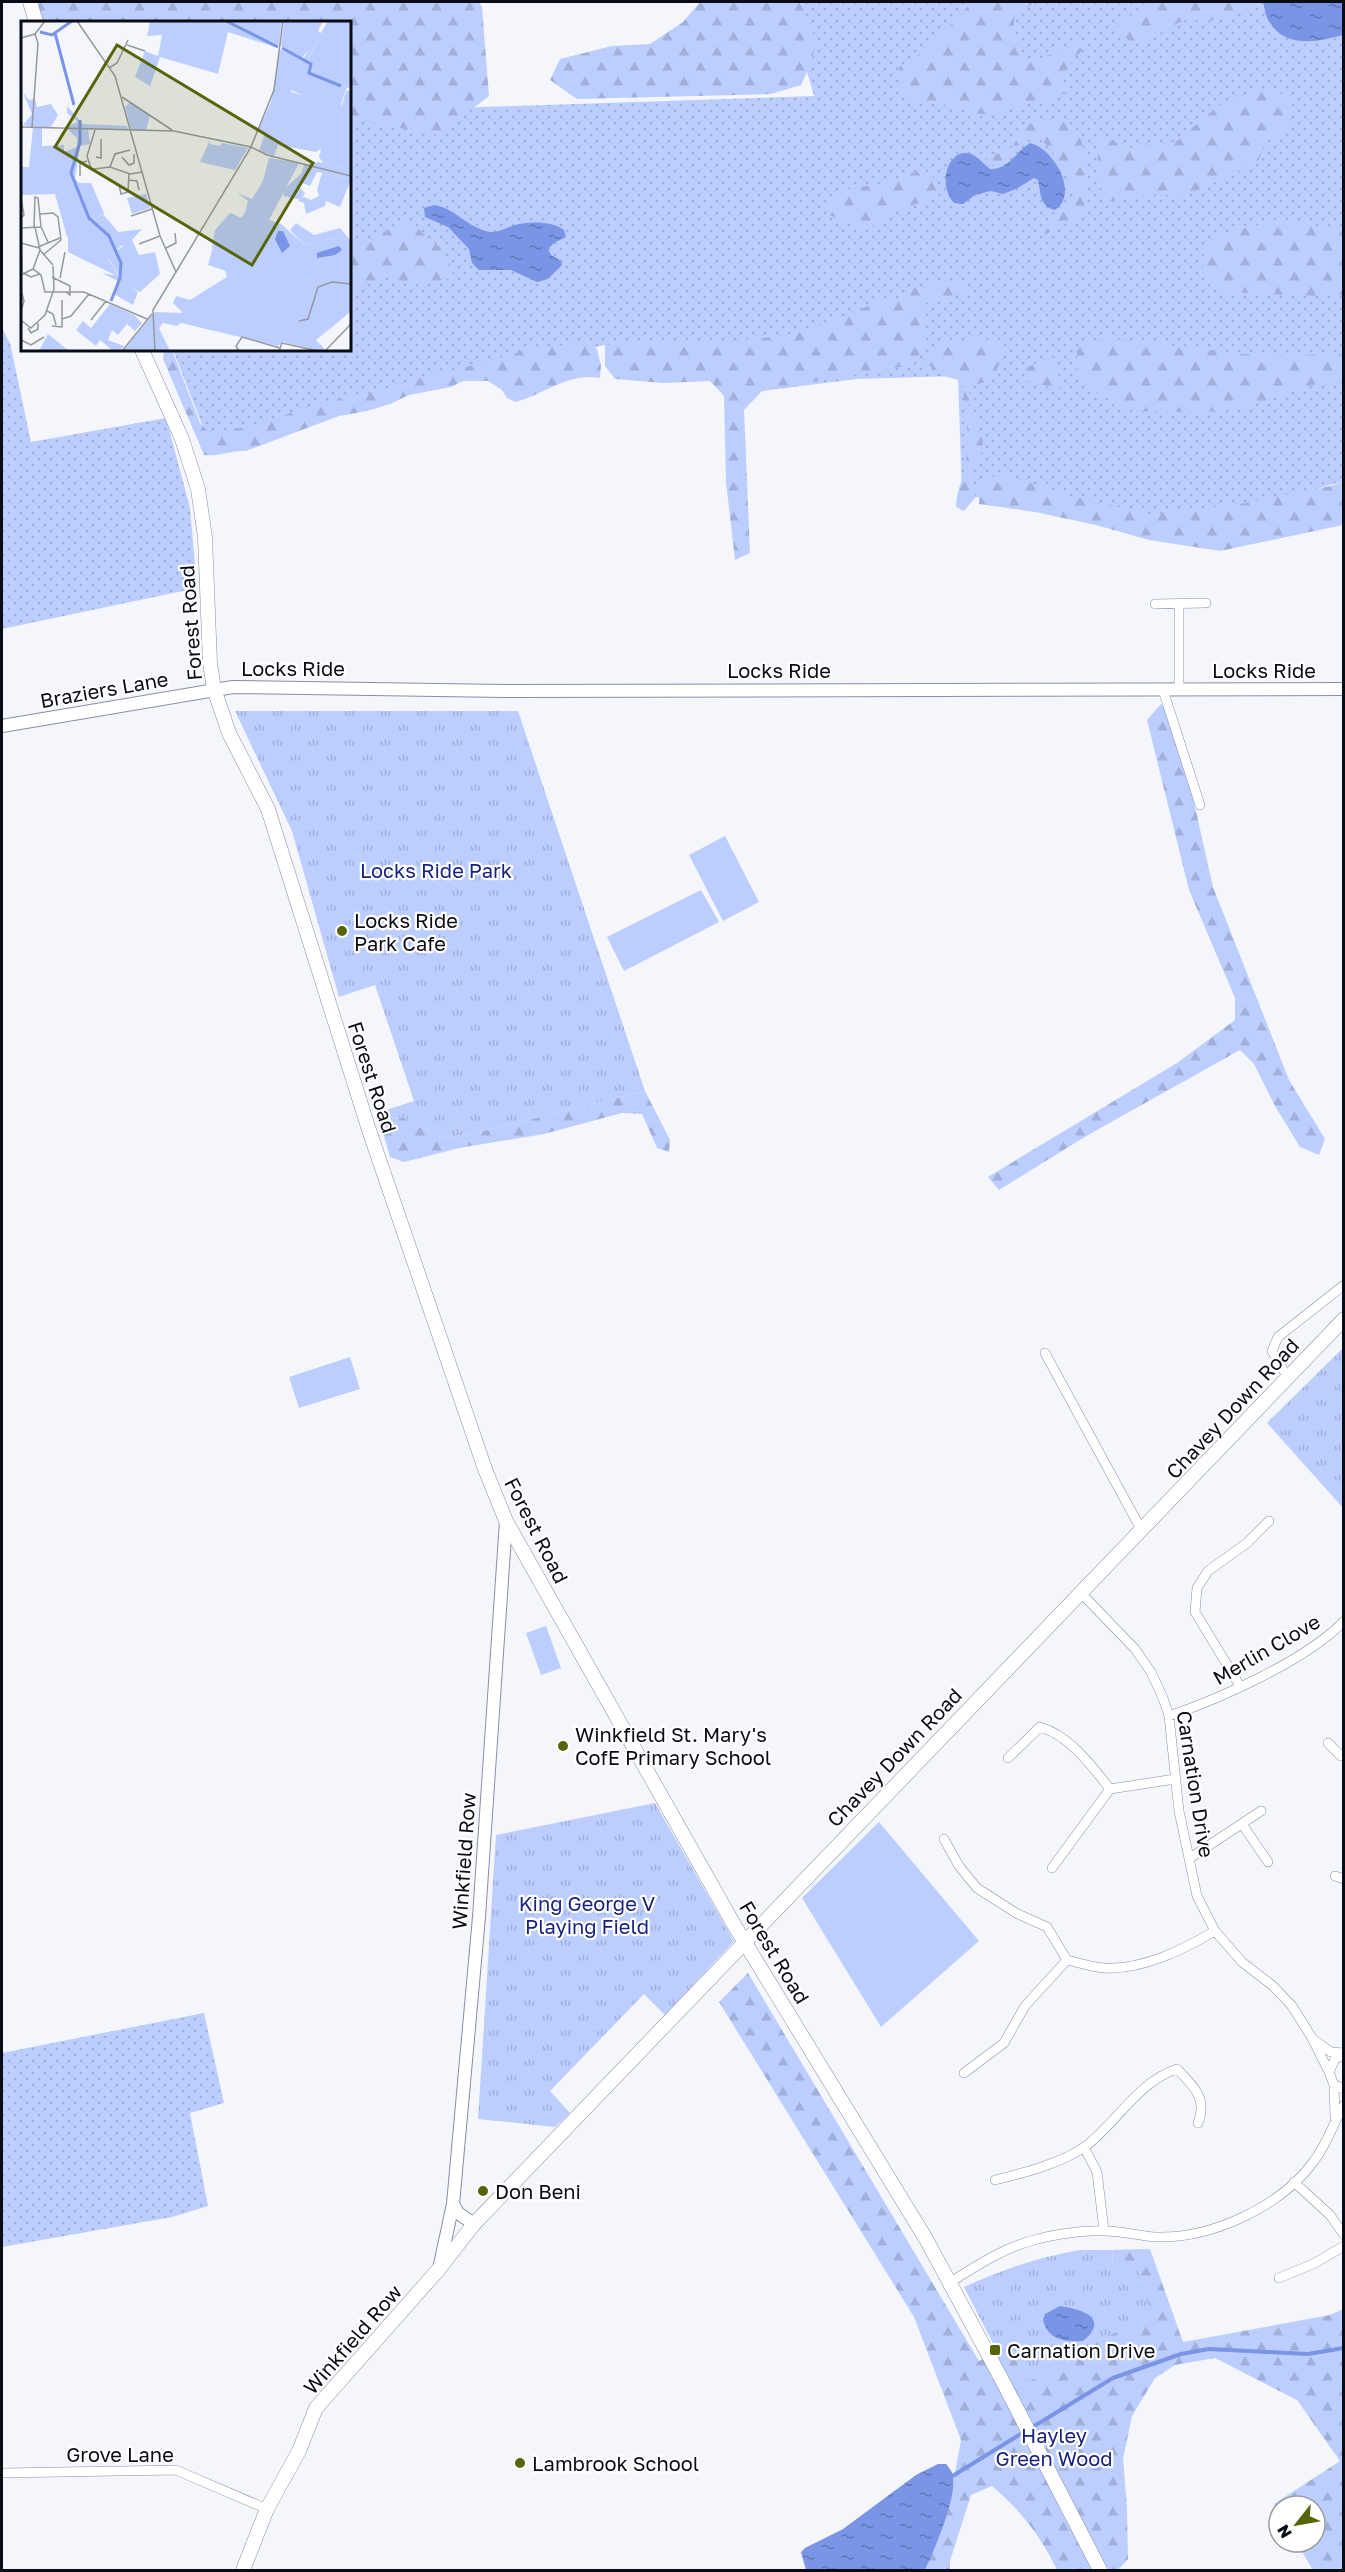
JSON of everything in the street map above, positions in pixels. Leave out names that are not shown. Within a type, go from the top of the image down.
[{"type":"main road","points":[[30,2],[36,21]]},
{"type":"main road","name":"Forest Road","points":[[142,351],[182,439],[198,489],[205,537],[210,663],[214,689],[229,733],[268,809],[369,1130],[485,1469],[506,1521],[744,1940],[926,2239],[1022,2418],[1100,2571]]},
{"type":"main road","name":"Chavey Down Road","points":[[474,2224],[744,1940],[1142,1531],[1287,1376],[1344,1319]]},
{"type":"main road","name":"Winkfield Row","points":[[243,2571],[267,2509],[299,2451],[316,2408],[439,2269],[474,2224]]},
{"type":"street","points":[[1155,604],[1206,603]]},
{"type":"street","points":[[1179,604],[1179,690]]},
{"type":"street","name":"Locks Ride","points":[[214,689],[233,687],[505,691],[1344,689]]},
{"type":"street","name":"Braziers Lane","points":[[2,726],[214,689]]},
{"type":"street","points":[[1163,690],[1200,805]]},
{"type":"street","points":[[1287,1376],[1272,1351],[1278,1337],[1344,1285]]},
{"type":"street","points":[[1045,1353],[1142,1531]]},
{"type":"street","name":"Winkfield Row","points":[[439,2269],[453,2204],[477,1940],[506,1521]]},
{"type":"street","points":[[1240,1686],[1195,1612],[1197,1588],[1208,1571],[1247,1543],[1269,1521]]},
{"type":"street","name":"Carnation Drive","points":[[1081,1593],[1121,1633],[1151,1672],[1169,1716],[1179,1811],[1197,1896],[1215,1931],[1242,1962],[1273,1986],[1292,2006],[1312,2038],[1329,2072],[1339,2086],[1335,2123]]},
{"type":"street","name":"Merlin Clove","points":[[1169,1716],[1206,1703],[1292,1659],[1334,1632],[1344,1621]]},
{"type":"street","points":[[1008,1758],[1040,1727],[1051,1730],[1088,1761],[1110,1789]]},
{"type":"street","points":[[1328,1743],[1341,1756],[1344,1753]]},
{"type":"street","points":[[1052,1868],[1110,1789],[1175,1779]]},
{"type":"street","points":[[1190,1858],[1261,1811]]},
{"type":"street","points":[[1242,1824],[1268,1862]]},
{"type":"street","points":[[944,1839],[959,1866],[976,1888],[1016,1913],[1047,1926],[1067,1960],[1103,1968],[1131,1967],[1186,1948],[1215,1931]]},
{"type":"street","points":[[964,2073],[1004,2043],[1024,2006],[1067,1960]]},
{"type":"street","name":"Carnation Drive","points":[[1312,2038],[1331,2052],[1344,2054]]},
{"type":"street","name":"Carnation Drive","points":[[1329,2072],[1335,2059],[1344,2054]]},
{"type":"street","points":[[995,2180],[1034,2170],[1084,2147],[1118,2117],[1145,2088],[1164,2073],[1177,2069],[1195,2087],[1200,2096],[1202,2114],[1198,2123]]},
{"type":"street","points":[[949,2283],[1000,2252],[1039,2238],[1104,2230],[1156,2237],[1213,2230],[1264,2206],[1294,2182],[1313,2163],[1344,2105]]},
{"type":"street","points":[[1084,2147],[1097,2172],[1104,2230]]},
{"type":"street","points":[[1294,2182],[1330,2215],[1344,2235]]},
{"type":"street","points":[[453,2204],[458,2213],[474,2224]]},
{"type":"street","points":[[1279,2278],[1315,2263],[1344,2246]]},
{"type":"street","name":"Grove Lane","points":[[2,2473],[176,2470],[267,2509]]},
{"type":"green space","points":[[30,2],[479,2],[482,7],[489,96],[438,135],[351,119],[351,21],[41,21]]},
{"type":"green space","points":[[700,2],[799,2],[811,25],[815,43],[811,62],[801,85],[771,94],[577,99],[550,80],[560,59],[612,46],[650,44],[683,22]]},
{"type":"green space","points":[[787,2],[1343,2],[1343,481],[1191,528],[962,495],[958,376],[857,379],[762,391],[711,381],[605,345],[427,383],[209,443],[173,351],[351,351],[351,115],[452,108],[814,96]]},
{"type":"green space","points":[[1034,2],[1014,19],[1016,42],[1029,61],[1089,39],[1088,46],[1075,57],[1062,78],[1065,93],[1048,100],[986,114],[949,105],[920,103],[906,94],[901,84],[899,67],[930,47],[971,3]]},
{"type":"green space","points":[[1152,2],[1257,2],[1241,13],[1199,23],[1195,18],[1187,20],[1147,40],[1130,42],[1118,28],[1121,22]]},
{"type":"green space","points":[[1265,89],[1278,91],[1290,100],[1290,115],[1283,131],[1265,142],[1258,162],[1185,196],[1152,194],[1111,201],[1102,195],[1096,141],[1108,139],[1130,148],[1177,141],[1218,106]]},
{"type":"green space","points":[[1054,119],[1074,128],[1080,137],[1085,161],[1086,185],[1081,219],[1075,219],[1044,235],[1073,195],[1068,178],[1056,156],[1038,137],[1029,137],[999,166],[992,165],[985,157],[1005,152],[1013,146],[1022,130],[1034,121]]},
{"type":"green space","points":[[921,171],[932,173],[939,197],[893,211],[874,225],[862,229],[827,214],[833,192],[895,181],[907,174]]},
{"type":"green space","points":[[1278,219],[1343,231],[1343,295],[1220,292],[1202,271],[1205,243],[1224,234]]},
{"type":"green space","points":[[403,223],[414,223],[423,234],[444,250],[454,277],[420,283],[386,276],[351,289],[351,248]]},
{"type":"green space","points":[[936,281],[964,282],[968,285],[966,291],[915,305],[923,309],[927,343],[912,365],[762,391],[744,410],[750,553],[735,560],[726,482],[724,396],[710,381],[663,383],[615,379],[605,366],[605,345],[645,340],[710,343],[783,336],[844,317],[877,302],[898,298],[911,303],[905,295],[912,286],[924,288]]},
{"type":"green space","points":[[2,328],[10,343],[31,442],[166,418],[190,508],[197,588],[2,629]]},
{"type":"green space","points":[[974,337],[1004,346],[996,378],[974,386],[969,391],[969,405],[983,441],[982,451],[973,471],[975,498],[964,511],[956,507],[967,452],[967,422],[962,381],[944,376],[924,362],[924,356],[940,343],[951,340],[963,344]]},
{"type":"green space","points":[[1106,338],[1263,356],[1343,354],[1343,383],[1322,382],[1240,409],[1206,412],[1134,411],[1092,391],[1077,373],[1077,347]]},
{"type":"green space","points":[[572,344],[591,344],[597,349],[601,366],[600,378],[578,378],[567,381],[516,402],[507,398],[502,390],[488,381],[463,381],[451,387],[409,395],[367,411],[339,416],[246,451],[209,455],[204,455],[163,359],[164,351],[172,351],[200,423],[209,432],[243,428],[323,403],[374,392],[523,351]]},
{"type":"green space","points":[[1052,355],[1061,384],[1059,388],[1028,381],[1024,371]]},
{"type":"green space","points":[[1005,475],[1074,497],[1151,514],[1241,504],[1331,486],[1343,481],[1343,525],[1220,551],[1149,540],[1096,525],[1035,512],[979,504],[980,479]]},
{"type":"green space","points":[[1161,704],[1175,718],[1213,887],[1289,1080],[1325,1139],[1319,1155],[1300,1147],[1275,1106],[1254,1064],[1240,1050],[1088,1135],[999,1190],[988,1177],[1177,1063],[1235,1020],[1235,998],[1189,890],[1147,720]]},
{"type":"green space","name":"Locks Ride Park","points":[[235,711],[518,711],[645,1091],[474,1133],[442,1138],[402,1117],[380,1122],[377,1113],[414,1101],[375,985],[339,997],[292,831]]},
{"type":"green space","points":[[725,836],[759,902],[723,921],[689,855]]},
{"type":"green space","points":[[701,890],[719,922],[624,971],[607,937]]},
{"type":"green space","points":[[645,1091],[670,1140],[669,1152],[657,1148],[642,1114],[622,1113],[544,1134],[459,1148],[404,1162],[390,1157],[380,1122],[402,1117],[442,1138],[474,1133]]},
{"type":"green space","points":[[1343,1348],[1343,1508],[1267,1423]]},
{"type":"green space","points":[[350,1357],[360,1389],[299,1408],[289,1377]]},
{"type":"green space","points":[[546,1626],[561,1668],[541,1675],[526,1633]]},
{"type":"green space","name":"King George V Playing Field","points":[[655,1803],[734,1941],[665,2015],[644,1994],[550,2091],[570,2113],[555,2127],[478,2119],[496,1835]]},
{"type":"green space","points":[[879,1822],[979,1941],[881,2027],[802,1898]]},
{"type":"green space","name":"Hayley Green Wood","points":[[748,1973],[979,2361],[1007,2345],[1028,2381],[1113,2265],[1112,2250],[1150,2249],[1183,2342],[1330,2315],[1343,2309],[1343,2570],[1313,2570],[1303,2554],[1327,2554],[1327,2494],[1289,2494],[1340,2461],[1297,2400],[1215,2358],[1175,2365],[1155,2378],[1132,2416],[1123,2459],[1128,2559],[1118,2570],[1057,2570],[1029,2525],[992,2486],[971,2495],[950,2561],[950,2570],[925,2570],[948,2510],[961,2440],[914,2317],[719,2002]]},
{"type":"green space","points":[[204,2013],[224,2103],[190,2113],[208,2206],[172,2217],[2,2247],[2,2053]]},
{"type":"green space","points":[[1080,2250],[1112,2250],[1113,2265],[1136,2265],[1151,2312],[1028,2382],[1007,2345],[997,2351],[964,2287],[1020,2265]]},
{"type":"water","points":[[1263,2],[1342,2],[1343,35],[1313,41],[1292,40],[1275,30],[1268,19]]},
{"type":"water","points":[[1030,143],[1047,153],[1060,172],[1065,193],[1062,202],[1055,210],[1043,202],[1038,180],[1034,178],[1003,194],[991,191],[975,195],[963,204],[954,203],[948,194],[946,175],[948,166],[959,154],[966,153],[975,156],[990,169],[997,168],[1007,163]]},
{"type":"water","points":[[434,205],[449,210],[476,227],[492,232],[527,223],[547,223],[559,227],[564,230],[566,237],[548,249],[551,255],[561,261],[562,265],[548,279],[537,282],[511,270],[479,270],[472,263],[469,249],[448,227],[425,217],[424,208]]},
{"type":"water","points":[[1060,2306],[1084,2312],[1094,2321],[1091,2333],[1083,2341],[1058,2338],[1045,2327],[1043,2320],[1045,2314]]},
{"type":"water","points":[[938,2464],[946,2464],[953,2474],[952,2497],[944,2524],[925,2570],[806,2570],[801,2552],[805,2548],[843,2529],[916,2475]]},
{"type":"waterway","points":[[1031,2428],[1113,2378],[1181,2354],[1209,2349],[1308,2354],[1344,2348]]},
{"type":"waterway","points":[[951,2477],[1024,2432]]},
{"type":"place","name":"Locks Ride Park Cafe","points":[[342,931]]},
{"type":"place","name":"Winkfield St. Mary's CofE Primary School","points":[[563,1746]]},
{"type":"place","name":"Don Beni","points":[[483,2191]]},
{"type":"place","name":"Carnation Drive","points":[[995,2350]]},
{"type":"place","name":"Lambrook School","points":[[520,2463]]}]
